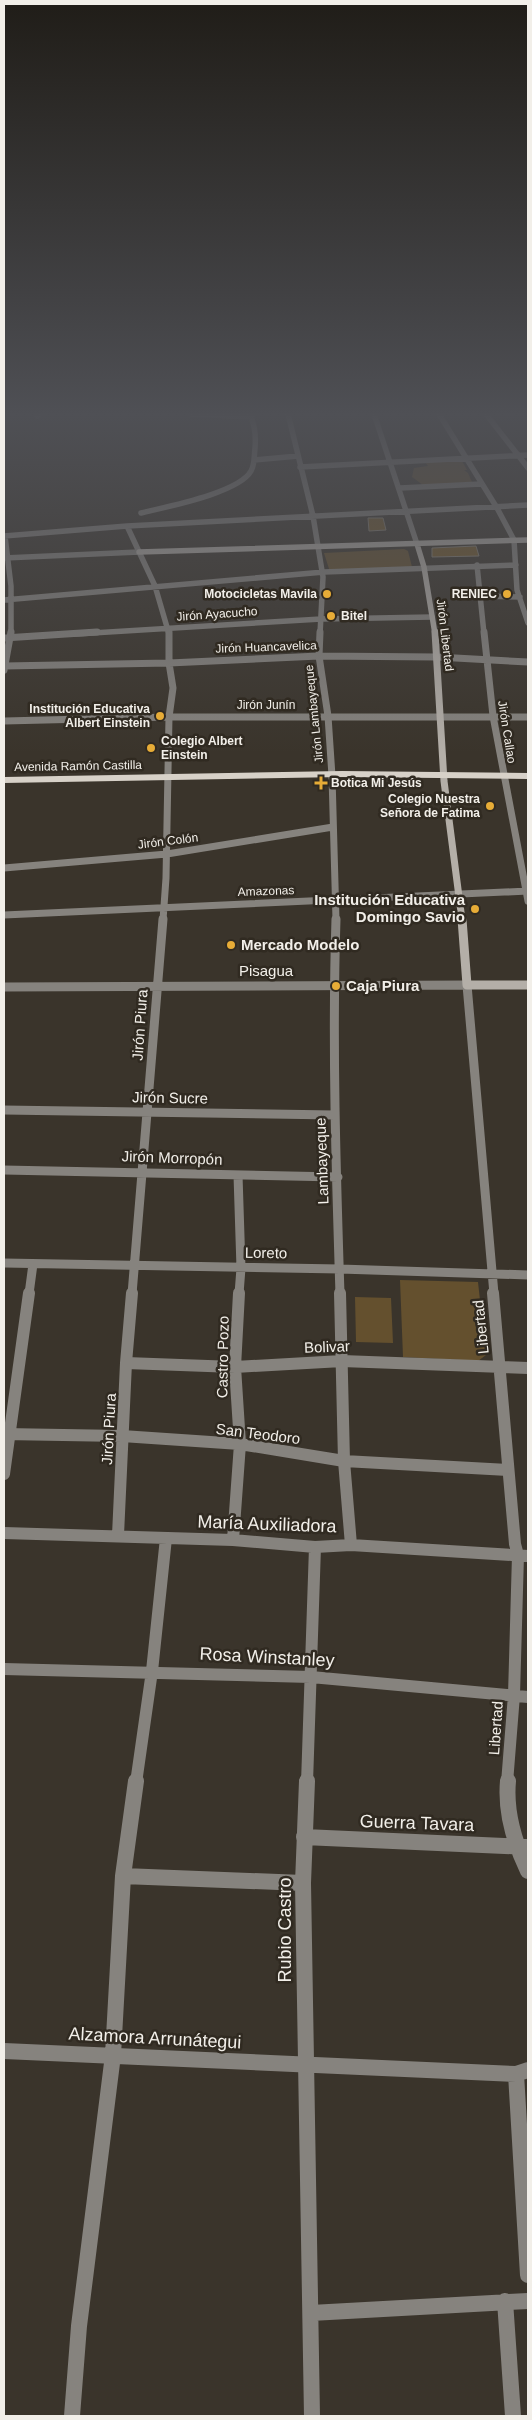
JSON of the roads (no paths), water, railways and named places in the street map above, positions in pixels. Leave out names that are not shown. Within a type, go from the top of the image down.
[{"type":"main road","name":"Avenida Ramón Castilla","points":[[4,780],[332,776],[444,779],[528,778]]},
{"type":"street","points":[[4,667],[12,638],[12,599],[4,536],[116,527]]},
{"type":"street","name":"Jirón Piura","points":[[118,1535],[126,1362],[148,1113],[167,854],[169,717],[173,688],[169,663],[169,628],[155,586],[127,527]]},
{"type":"street","name":"Jirón Lambayeque","points":[[315,527],[323,573],[319,656],[328,716],[332,776]]},
{"type":"street","name":"Jirón Libertad","points":[[411,527],[424,567],[432,617],[440,690],[439,716],[444,779]]},
{"type":"street","points":[[507,527],[514,540],[520,597],[528,623]]},
{"type":"street","points":[[6,558],[528,540]]},
{"type":"street","name":"Jirón Callao","points":[[477,565],[492,716],[528,901]]},
{"type":"street","points":[[4,600],[323,573],[424,567],[516,565]]},
{"type":"street","points":[[480,596],[520,597]]},
{"type":"street","name":"Jirón Ayacucho","points":[[4,638],[321,619],[432,617]]},
{"type":"street","name":"Jirón Huancavelica","points":[[4,667],[169,663],[319,656],[437,656],[528,662]]},
{"type":"street","name":"Jirón Junín","points":[[4,722],[169,717],[528,717]]},
{"type":"street","name":"Lambayeque","points":[[332,776],[337,900],[334,985],[335,1114],[344,1461],[351,1545]]},
{"type":"street","name":"Libertad","points":[[444,779],[460,894],[515,1544],[523,1556],[506,1802],[522,1847],[528,1871]]},
{"type":"street","name":"Jirón Colón","points":[[4,868],[167,854],[333,827]]},
{"type":"street","name":"Amazonas","points":[[4,915],[527,891]]},
{"type":"street","name":"Pisagua","points":[[4,987],[528,985]]},
{"type":"street","name":"Jirón Sucre","points":[[4,1110],[335,1114]]},
{"type":"street","name":"Jirón Morropón","points":[[4,1170],[142,1171],[238,1176],[338,1177]]},
{"type":"street","name":"Castro Pozo","points":[[233,1540],[240,1444],[234,1367],[241,1268],[238,1176]]},
{"type":"street","name":"Loreto","points":[[4,1263],[340,1269],[491,1273],[528,1276]]},
{"type":"street","points":[[4,1474],[7,1434],[33,1264]]},
{"type":"street","name":"Bolivar","points":[[126,1362],[234,1367],[342,1361],[528,1368]]},
{"type":"street","name":"San Teodoro","points":[[7,1434],[122,1436],[240,1444],[344,1461],[508,1470]]},
{"type":"street","name":"María Auxiliadora","points":[[4,1533],[233,1540],[315,1547],[351,1545],[523,1556]]},
{"type":"street","points":[[72,2416],[78,2326],[113,2055],[123,1876],[152,1671],[166,1538]]},
{"type":"street","name":"Rubio Castro","points":[[312,2416],[303,1883],[315,1547]]},
{"type":"street","name":"Rosa Winstanley","points":[[4,1669],[152,1671],[311,1677],[528,1697]]},
{"type":"street","name":"Guerra Tavara","points":[[304,1837],[522,1847]]},
{"type":"street","points":[[123,1876],[303,1883]]},
{"type":"street","name":"Alzamora Arrunátegui","points":[[4,2051],[305,2065],[522,2072]]},
{"type":"street","points":[[522,2072],[528,2275]]},
{"type":"street","points":[[505,2301],[513,2416]]},
{"type":"street","points":[[311,2313],[528,2301]]},
{"type":"place","name":"Motocicletas Mavila","points":[[327,594]]},
{"type":"place","name":"RENIEC","points":[[507,594]]},
{"type":"place","name":"Bitel","points":[[331,616]]},
{"type":"place","name":"Institución Educativa Albert Einstein","points":[[160,716]]},
{"type":"place","name":"Colegio Albert Einstein","points":[[151,748]]},
{"type":"place","name":"Botica Mi Jesús","points":[[321,783]]},
{"type":"place","name":"Colegio Nuestra Señora de Fatima","points":[[490,806]]},
{"type":"place","name":"Institución Educativa Domingo Savio","points":[[475,909]]},
{"type":"place","name":"Mercado Modelo","points":[[231,945]]},
{"type":"place","name":"Caja Piura","points":[[336,986]]}]
